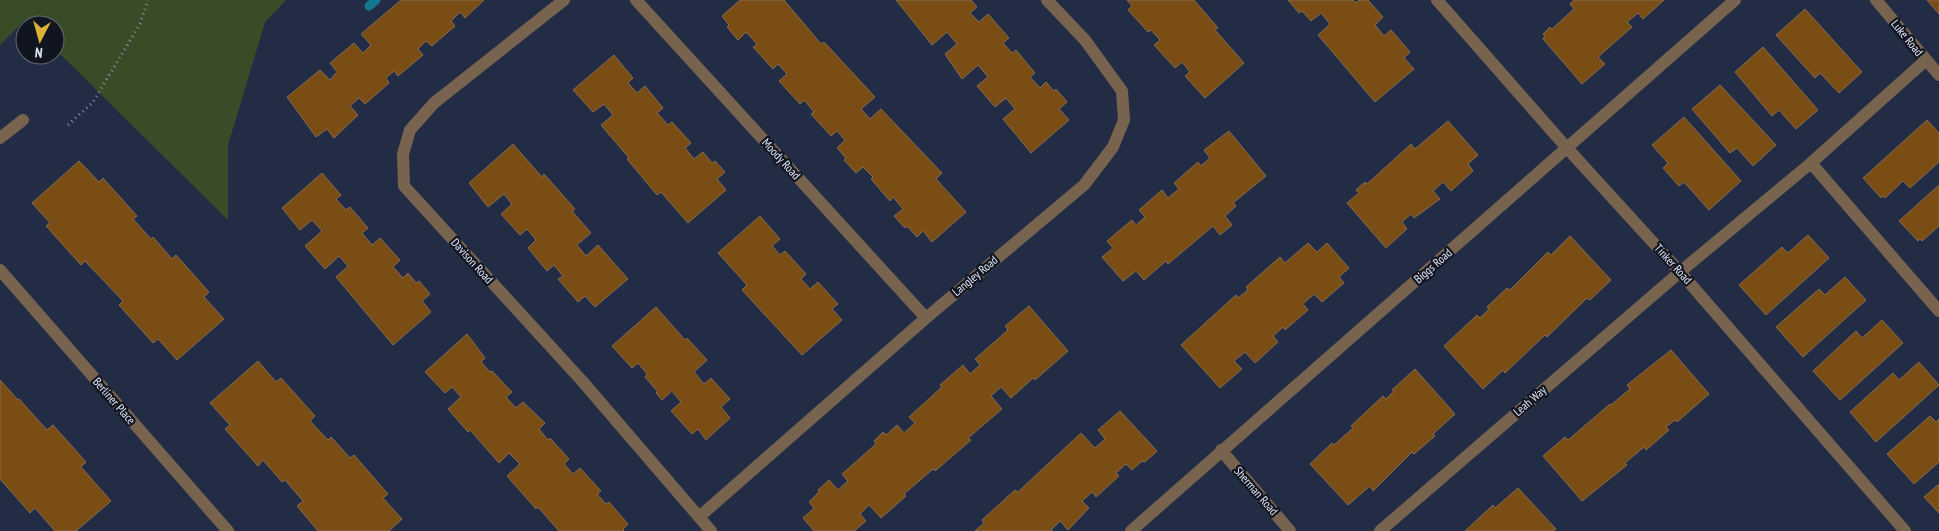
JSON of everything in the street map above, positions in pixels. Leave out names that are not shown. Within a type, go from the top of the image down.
[{"type":"street","name":"Davison Road","points":[[564,0],[434,103],[410,130],[403,154],[404,186],[589,389],[711,531]]},
{"type":"street","name":"Moody Road","points":[[636,0],[926,318]]},
{"type":"street","name":"Langley Road","points":[[699,517],[926,318],[1084,185],[1113,148],[1124,120],[1122,90],[1084,40],[1047,0]]},
{"type":"street","name":"Tinker Road","points":[[1437,0],[1567,148],[1680,272],[1905,531]]},
{"type":"street","name":"Biggs Road","points":[[1130,531],[1735,0]]},
{"type":"street","name":"Luke Road","points":[[1876,0],[1939,76]]},
{"type":"street","name":"Leah Way","points":[[1380,531],[1680,272],[1811,163],[1926,60]]},
{"type":"street","points":[[0,138],[23,120]]},
{"type":"street","points":[[1811,163],[1939,311]]},
{"type":"street","name":"Berliner Place","points":[[0,270],[228,531]]},
{"type":"street","name":"Sherman Road","points":[[1221,450],[1290,531]]},
{"type":"path","points":[[68,125],[93,102],[140,24],[148,0]]},
{"type":"green space","points":[[0,0],[286,0],[265,22],[228,145],[228,220],[65,59],[65,15],[15,15],[15,30],[0,45]]},
{"type":"building","points":[[401,0],[484,0],[465,18],[460,12],[451,21],[455,26],[432,46],[426,41],[418,49],[423,55],[398,76],[394,71],[386,78],[389,83],[365,104],[359,98],[350,106],[358,115],[334,138],[327,129],[316,137],[287,97],[320,70],[330,80],[337,72],[330,63],[354,43],[363,53],[371,45],[361,34]]},
{"type":"building","points":[[740,0],[784,0],[821,44],[824,42],[875,97],[861,109],[870,119],[881,109],[942,173],[936,179],[966,212],[932,242],[923,231],[917,237],[907,226],[905,228],[894,216],[903,209],[893,197],[890,201],[871,179],[873,177],[863,167],[856,173],[844,160],[846,158],[837,148],[845,140],[837,131],[831,136],[811,114],[814,112],[804,100],[800,104],[779,81],[787,74],[778,64],[773,69],[753,47],[757,44],[746,32],[738,40],[727,27],[729,25],[722,16]]},
{"type":"building","points":[[896,0],[971,0],[977,7],[970,13],[979,22],[988,14],[1009,38],[1003,43],[1012,53],[1016,50],[1035,73],[1030,77],[1040,88],[1046,82],[1054,91],[1056,89],[1067,102],[1059,109],[1069,120],[1031,153],[1003,119],[1015,109],[1006,98],[995,107],[977,86],[988,77],[978,65],[962,79],[945,54],[957,44],[947,32],[932,45]]},
{"type":"building","points":[[1127,0],[1194,0],[1218,28],[1215,30],[1244,63],[1205,98],[1185,76],[1190,72],[1182,62],[1175,68],[1154,45],[1160,40],[1151,30],[1148,32],[1128,10],[1132,6]]},
{"type":"building","points":[[1288,0],[1353,0],[1355,3],[1359,0],[1368,0],[1383,17],[1375,25],[1384,36],[1391,30],[1410,52],[1404,58],[1414,69],[1375,102],[1318,35],[1330,24],[1321,13],[1311,21],[1302,11],[1299,13]]},
{"type":"building","points":[[1574,0],[1664,0],[1643,19],[1638,13],[1627,22],[1632,27],[1598,57],[1605,64],[1582,84],[1543,39],[1545,36],[1543,34],[1550,27],[1552,29],[1574,9],[1570,4]]},
{"type":"building","points":[[1927,0],[1939,0],[1939,14]]},
{"type":"building","points":[[1805,9],[1862,72],[1839,93],[1820,73],[1815,78],[1776,35]]},
{"type":"building","points":[[1763,47],[1818,110],[1796,129],[1779,110],[1772,116],[1735,72]]},
{"type":"building","points":[[614,55],[633,78],[628,83],[637,93],[645,86],[663,108],[657,113],[668,125],[672,122],[691,143],[685,148],[694,159],[703,152],[712,163],[715,161],[725,172],[717,179],[726,190],[688,223],[661,192],[657,195],[601,125],[613,115],[604,104],[593,112],[573,90]]},
{"type":"building","points":[[1720,85],[1776,145],[1753,166],[1737,148],[1730,153],[1692,109]]},
{"type":"building","points":[[1684,117],[1741,181],[1709,210],[1684,182],[1679,186],[1663,168],[1668,163],[1652,145]]},
{"type":"building","points":[[1927,120],[1939,133],[1939,162],[1910,188],[1903,181],[1885,198],[1883,196],[1881,198],[1863,178]]},
{"type":"building","points":[[1448,121],[1478,155],[1468,164],[1473,171],[1451,191],[1443,182],[1433,191],[1440,199],[1414,218],[1411,214],[1402,222],[1407,229],[1386,248],[1347,203],[1359,193],[1356,190],[1365,182],[1367,184],[1411,144],[1415,149]]},
{"type":"building","points":[[1229,131],[1266,176],[1233,203],[1236,206],[1225,216],[1232,225],[1220,235],[1213,226],[1168,264],[1166,261],[1144,280],[1136,271],[1123,281],[1102,257],[1113,248],[1107,241],[1132,220],[1136,225],[1145,217],[1139,210],[1162,190],[1168,198],[1179,189],[1174,183],[1198,162],[1201,166],[1210,158],[1204,150]]},
{"type":"building","points":[[513,144],[542,177],[544,174],[575,209],[572,211],[591,233],[577,245],[586,256],[598,245],[628,279],[595,307],[585,296],[578,302],[558,279],[563,276],[554,265],[547,271],[528,248],[536,240],[527,229],[520,235],[501,214],[512,204],[504,194],[488,207],[469,183]]},
{"type":"building","points":[[79,161],[99,182],[103,178],[137,216],[133,219],[151,239],[153,237],[172,259],[176,255],[209,292],[204,297],[224,319],[177,360],[158,339],[153,343],[119,305],[123,301],[85,261],[81,265],[46,226],[50,223],[32,203]]},
{"type":"building","points":[[322,173],[341,195],[336,199],[346,210],[350,207],[368,228],[362,233],[372,245],[380,238],[400,260],[393,267],[403,278],[408,273],[416,283],[419,281],[430,294],[422,301],[431,312],[393,345],[336,277],[348,266],[339,256],[325,269],[305,246],[322,231],[312,220],[300,230],[282,208]]},
{"type":"building","points":[[1939,185],[1939,226],[1922,241],[1920,239],[1918,241],[1899,221]]},
{"type":"building","points":[[760,216],[780,239],[772,246],[780,255],[785,251],[806,274],[801,279],[810,289],[818,282],[838,304],[832,309],[842,320],[802,355],[742,290],[747,285],[718,253]]},
{"type":"building","points":[[1808,235],[1829,258],[1766,315],[1739,285],[1782,247],[1788,253]]},
{"type":"building","points":[[1570,236],[1611,280],[1590,300],[1587,298],[1547,337],[1545,335],[1505,373],[1503,370],[1483,389],[1444,346],[1477,315],[1480,318],[1489,309],[1487,307],[1507,288],[1510,290],[1548,252],[1551,255]]},
{"type":"building","points":[[1308,243],[1317,252],[1327,243],[1349,268],[1339,277],[1344,283],[1322,302],[1314,294],[1303,304],[1308,310],[1285,330],[1283,327],[1273,336],[1278,342],[1255,363],[1245,352],[1234,361],[1242,369],[1220,388],[1181,345],[1236,295],[1238,298],[1248,290],[1246,287],[1280,257],[1285,263]]},
{"type":"building","points":[[1845,277],[1866,300],[1803,357],[1776,327],[1819,289],[1825,295]]},
{"type":"building","points":[[1029,306],[1068,351],[1011,398],[1001,387],[991,396],[1002,409],[968,438],[971,440],[935,471],[933,469],[904,494],[906,496],[881,518],[869,505],[860,514],[866,521],[854,531],[814,531],[803,518],[814,508],[809,502],[819,492],[818,490],[829,480],[838,490],[848,481],[842,474],[876,444],[874,441],[883,432],[886,435],[897,425],[904,433],[915,423],[909,417],[942,387],[940,385],[963,365],[970,374],[980,365],[975,359],[1008,330],[1005,326]]},
{"type":"building","points":[[656,307],[685,340],[687,338],[707,360],[694,372],[704,384],[711,378],[730,399],[721,407],[730,418],[706,440],[698,429],[692,434],[671,411],[681,402],[672,391],[662,400],[656,393],[658,392],[645,377],[647,374],[638,363],[632,368],[612,346]]},
{"type":"building","points":[[1882,320],[1903,343],[1840,400],[1813,371],[1856,331],[1862,338]]},
{"type":"building","points":[[467,334],[485,358],[481,362],[512,392],[506,397],[516,408],[523,402],[545,423],[539,429],[569,459],[564,464],[573,474],[580,468],[601,491],[597,494],[606,504],[609,502],[628,524],[623,529],[624,531],[559,531],[538,507],[536,509],[507,476],[520,464],[509,453],[499,463],[470,430],[468,432],[448,409],[461,397],[452,387],[445,393],[425,372]]},
{"type":"building","points":[[1671,350],[1709,394],[1677,422],[1675,420],[1666,427],[1669,430],[1646,450],[1644,447],[1625,463],[1627,465],[1582,501],[1543,456],[1565,437],[1568,440],[1611,405],[1630,389],[1627,385]]},
{"type":"building","points":[[258,361],[276,382],[281,378],[315,416],[310,421],[328,440],[331,437],[350,458],[354,455],[388,494],[383,498],[402,519],[389,531],[318,531],[297,506],[303,501],[285,480],[282,482],[263,460],[258,466],[225,429],[230,425],[210,403]]},
{"type":"building","points":[[1919,362],[1939,385],[1876,442],[1850,412],[1893,373],[1899,380]]},
{"type":"building","points":[[1415,369],[1455,414],[1433,434],[1435,436],[1414,454],[1412,452],[1373,491],[1370,486],[1348,505],[1310,464],[1332,443],[1334,445],[1353,428],[1351,426],[1383,396],[1386,399],[1394,391],[1392,390]]},
{"type":"building","points":[[0,380],[47,430],[53,425],[86,462],[81,467],[111,501],[76,531],[55,531],[35,508],[30,513],[0,479]]},
{"type":"building","points":[[1120,411],[1157,451],[1132,470],[1126,464],[1116,473],[1119,476],[1096,497],[1092,492],[1082,501],[1089,508],[1068,530],[1060,521],[1052,531],[975,531],[984,523],[982,520],[1015,490],[1018,492],[1081,433],[1095,448],[1105,439],[1098,430]]},
{"type":"building","points":[[1930,416],[1936,422],[1939,419],[1939,462],[1914,484],[1887,454]]},
{"type":"building","points":[[1939,484],[1939,513],[1924,497]]},
{"type":"building","points":[[1518,488],[1556,529],[1553,531],[1465,531],[1493,505],[1495,508]]},
{"type":"waterway","points":[[369,6],[376,0]]}]
